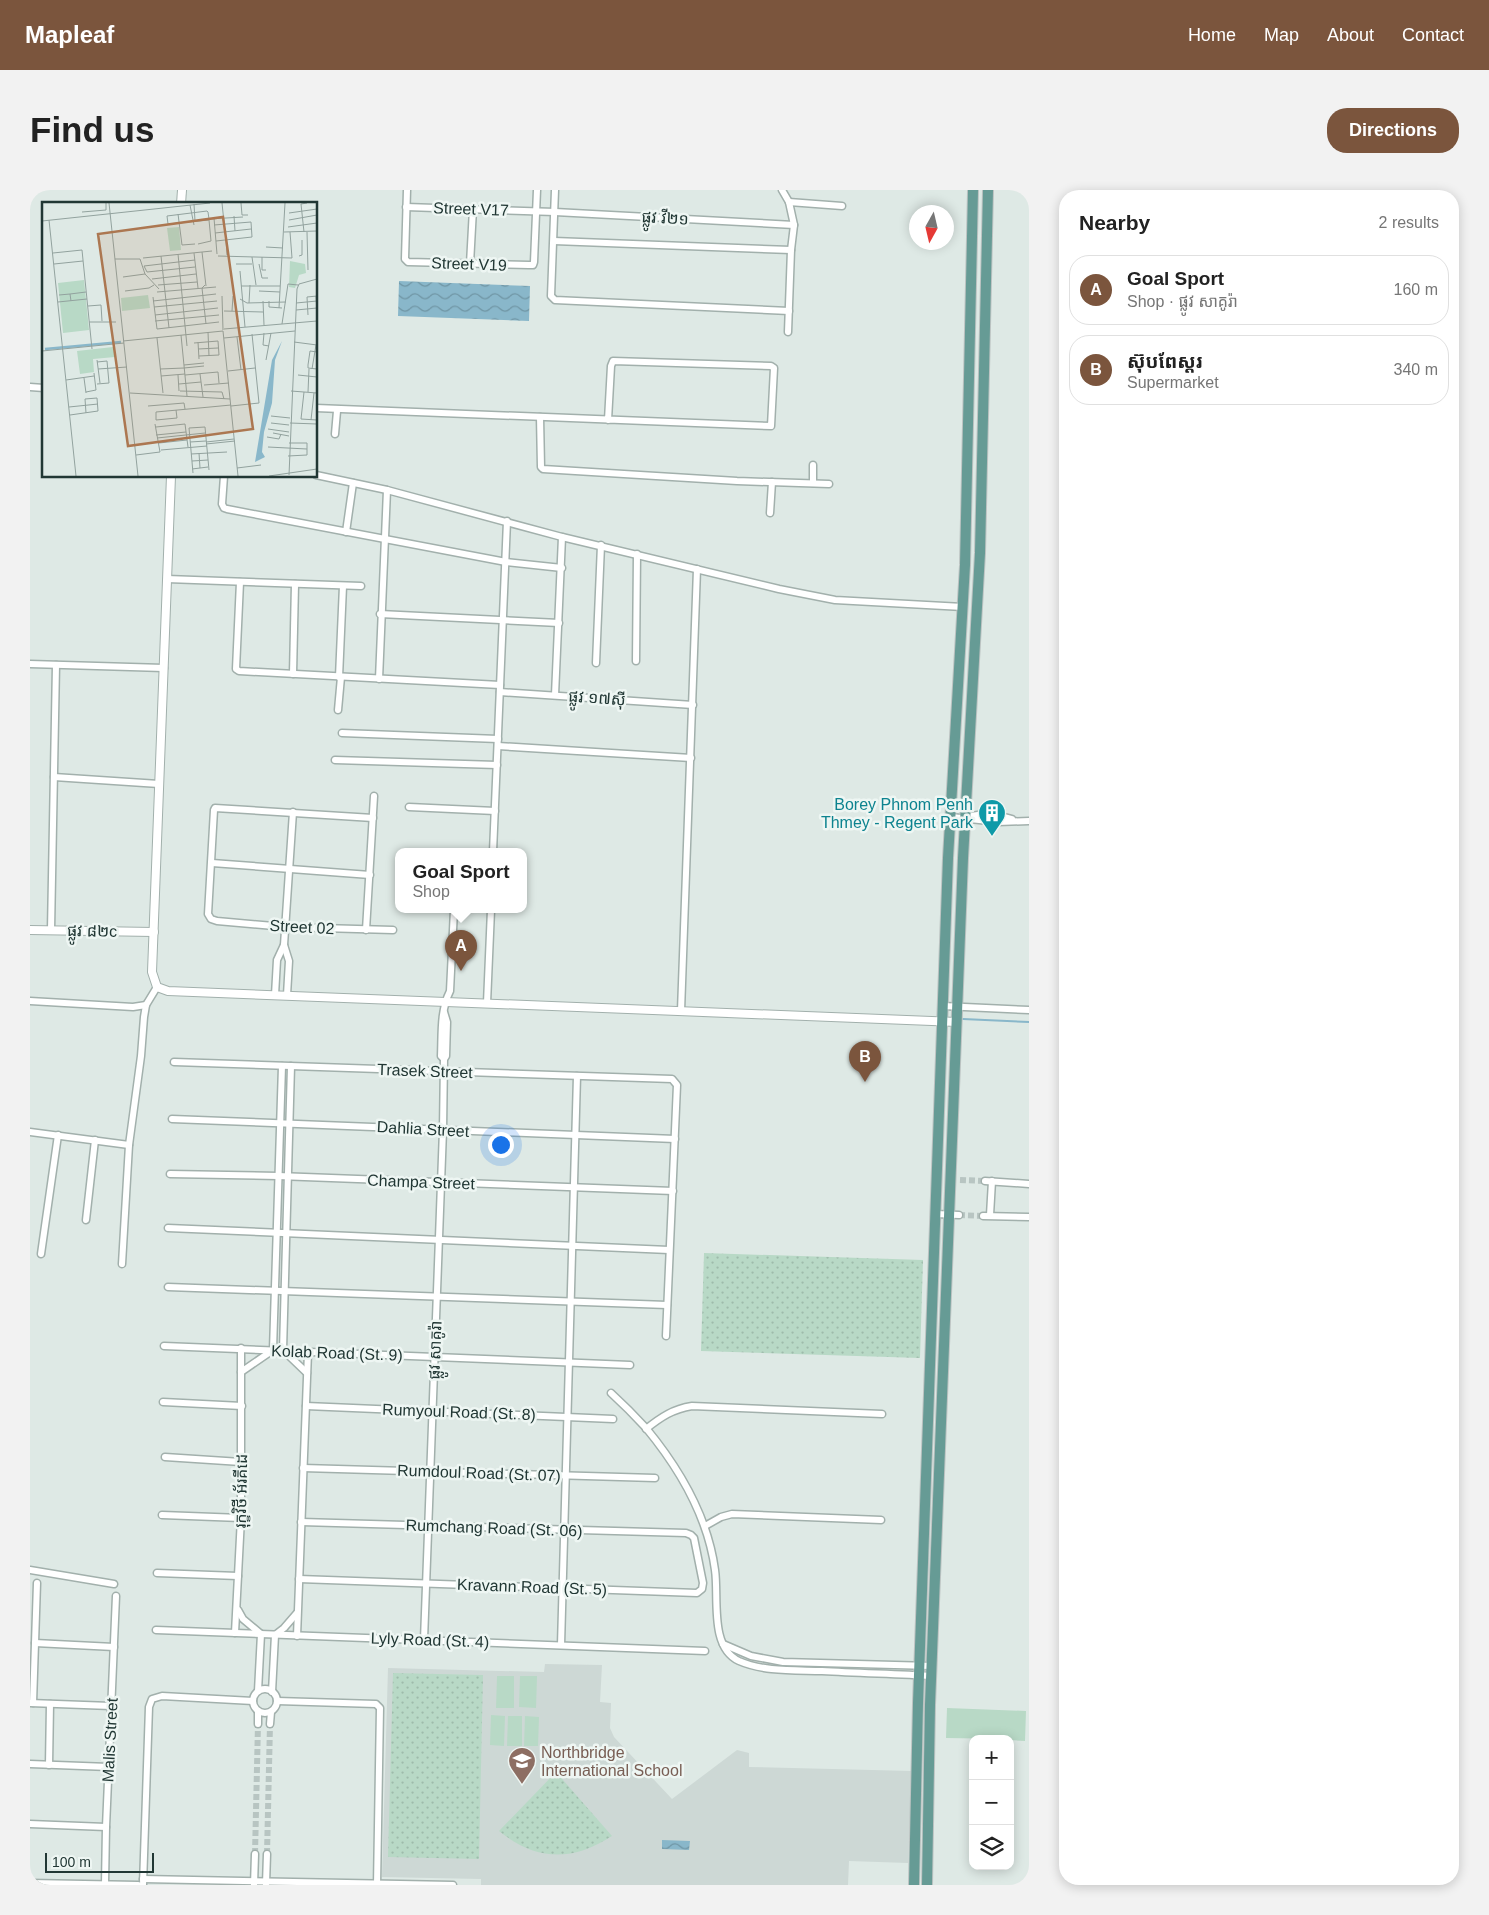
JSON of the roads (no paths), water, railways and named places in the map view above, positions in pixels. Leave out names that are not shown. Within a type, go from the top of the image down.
[{"type":"main road","points":[[914,1885],[919,1676],[950,817],[963,607],[973,190]]},
{"type":"main road","points":[[927,1885],[932,1671],[954,1215],[957,1007],[965,818],[980,553],[988,190]]},
{"type":"street","points":[[406,190],[406,207]]},
{"type":"street","points":[[536,212],[537,190]]},
{"type":"street","points":[[555,190],[551,296],[554,300],[789,311]]},
{"type":"street","points":[[782,190],[789,202],[794,225],[791,250],[788,332]]},
{"type":"street","points":[[789,202],[842,206]]},
{"type":"street","name":"Street V17","points":[[406,207],[536,212]]},
{"type":"street","name":"Street V19","points":[[406,207],[406,260],[470,264],[532,265],[534,262],[536,212]]},
{"type":"street","points":[[470,264],[473,209]]},
{"type":"street","name":"ផ្លូវ វី២១","points":[[536,212],[794,225]]},
{"type":"street","points":[[554,241],[791,250]]},
{"type":"street","points":[[318,408],[337,410],[418,412],[608,420],[772,426],[774,368],[771,366],[613,361],[611,366],[608,420]]},
{"type":"street","points":[[335,434],[337,410]]},
{"type":"street","points":[[540,417],[541,467],[543,469],[829,484]]},
{"type":"street","points":[[813,465],[813,483]]},
{"type":"street","points":[[318,475],[387,490],[562,537],[835,600],[963,607]]},
{"type":"street","points":[[122,1264],[129,1145],[146,1005],[157,987],[152,972],[171,478]]},
{"type":"street","points":[[224,478],[222,504],[227,509],[506,562],[562,568]]},
{"type":"street","points":[[770,513],[772,482]]},
{"type":"street","points":[[346,532],[353,483]]},
{"type":"street","points":[[378,679],[387,490]]},
{"type":"street","points":[[493,848],[507,521]]},
{"type":"street","points":[[555,695],[562,537]]},
{"type":"street","points":[[596,663],[601,546]]},
{"type":"street","points":[[636,661],[637,554]]},
{"type":"street","points":[[681,1011],[697,569]]},
{"type":"street","points":[[167,579],[361,586]]},
{"type":"street","name":"ផ្លូវ ១៧ស៊ី","points":[[240,582],[236,669],[239,671],[500,688],[555,695],[693,705]]},
{"type":"street","points":[[293,674],[295,584]]},
{"type":"street","points":[[338,710],[343,586]]},
{"type":"street","points":[[380,614],[559,622]]},
{"type":"street","points":[[30,664],[164,668]]},
{"type":"street","points":[[51,930],[56,665]]},
{"type":"street","points":[[342,733],[498,742],[691,758]]},
{"type":"street","points":[[335,760],[497,765]]},
{"type":"street","points":[[54,777],[159,784]]},
{"type":"street","points":[[366,930],[374,796]]},
{"type":"street","points":[[409,807],[495,811]]},
{"type":"street","points":[[370,875],[212,863],[214,810],[216,808],[373,818]]},
{"type":"street","points":[[288,995],[289,961],[284,945],[293,812]]},
{"type":"street","points":[[950,817],[975,821],[1029,821]]},
{"type":"street","name":"Street 02","points":[[212,863],[208,914],[211,919],[285,927],[393,930]]},
{"type":"street","name":"ផ្លូវ សាគូរ៉ា","points":[[444,1060],[441,1056],[442,1022],[444,1002],[450,991],[454,913]]},
{"type":"street","points":[[487,1003],[491,913]]},
{"type":"street","name":"ផ្លូវ ៨២c","points":[[30,930],[154,932]]},
{"type":"street","points":[[275,995],[277,960],[284,945]]},
{"type":"street","points":[[157,987],[168,990],[275,995],[957,1022]]},
{"type":"street","points":[[30,1001],[133,1007],[146,1005]]},
{"type":"street","points":[[943,1006],[1029,1010]]},
{"type":"street","name":"ផ្លូវ សាគូរ៉ា","points":[[424,1640],[444,1060],[446,1056],[447,1022],[444,1012]]},
{"type":"street","name":"Trasek Street","points":[[174,1062],[672,1079],[677,1085],[675,1139]]},
{"type":"street","points":[[241,1372],[273,1350],[282,1066]]},
{"type":"street","points":[[291,1066],[283,1350],[307,1373]]},
{"type":"street","points":[[560,1645],[577,1076]]},
{"type":"street","name":"Dahlia Street","points":[[172,1119],[675,1139]]},
{"type":"street","points":[[30,1132],[129,1145]]},
{"type":"street","points":[[41,1254],[58,1135]]},
{"type":"street","points":[[666,1336],[675,1139]]},
{"type":"street","points":[[86,1220],[95,1140]]},
{"type":"street","name":"Champa Street","points":[[170,1174],[278,1176],[672,1191]]},
{"type":"street","points":[[1029,1184],[989,1181],[987,1215],[1029,1217]]},
{"type":"street","points":[[936,1214],[954,1215]]},
{"type":"street","points":[[168,1228],[670,1250]]},
{"type":"street","points":[[168,1287],[667,1305]]},
{"type":"street","name":"Kolab Road (St. 9)","points":[[164,1346],[630,1365]]},
{"type":"street","name":"រុក្ខវិថី អ័រគីដេ","points":[[235,1633],[241,1518],[241,1348]]},
{"type":"street","points":[[297,1636],[308,1352]]},
{"type":"street","points":[[612,1393],[646,1428],[681,1478],[705,1526],[715,1570],[718,1626],[728,1654],[738,1660],[766,1668],[919,1676],[932,1671]]},
{"type":"street","points":[[164,1402],[242,1406]]},
{"type":"street","name":"Rumyoul Road (St. 8)","points":[[306,1406],[613,1419]]},
{"type":"street","points":[[646,1428],[660,1417],[676,1409],[692,1406],[882,1414]]},
{"type":"street","points":[[165,1457],[241,1462]]},
{"type":"street","name":"Rumdoul Road (St. 07)","points":[[303,1468],[655,1478]]},
{"type":"street","points":[[705,1526],[721,1516],[732,1514],[881,1520]]},
{"type":"street","points":[[162,1516],[241,1518]]},
{"type":"street","name":"Rumchang Road (St. 06)","points":[[301,1522],[686,1534]]},
{"type":"street","name":"Kravann Road (St. 5)","points":[[299,1580],[562,1587],[697,1593],[702,1589],[703,1583],[694,1538],[686,1534]]},
{"type":"street","points":[[30,1570],[114,1584]]},
{"type":"street","points":[[157,1573],[238,1576]]},
{"type":"street","points":[[37,1584],[32,1703],[111,1706]]},
{"type":"street","name":"Malis Street","points":[[105,1884],[116,1596]]},
{"type":"street","points":[[237,1607],[243,1619],[261,1634],[258,1691],[253,1701]]},
{"type":"street","points":[[258,1711],[265,1714],[275,1708],[277,1701],[272,1692],[275,1635],[297,1613]]},
{"type":"street","name":"Lyly Road (St. 4)","points":[[156,1630],[705,1651]]},
{"type":"street","points":[[35,1643],[114,1647]]},
{"type":"street","points":[[723,1644],[751,1656],[783,1662],[920,1664],[932,1671]]},
{"type":"street","points":[[258,1691],[266,1690],[272,1692]]},
{"type":"street","points":[[253,1701],[162,1696],[152,1699],[148,1707],[143,1882],[453,1885]]},
{"type":"street","points":[[253,1701],[258,1711],[258,1724]]},
{"type":"street","points":[[277,1701],[376,1704],[380,1708],[378,1884]]},
{"type":"street","points":[[49,1765],[50,1704]]},
{"type":"street","points":[[270,1712],[270,1724]]},
{"type":"street","points":[[30,1764],[109,1767]]},
{"type":"street","points":[[30,1824],[106,1827]]},
{"type":"street","points":[[254,1883],[255,1854]]},
{"type":"street","points":[[266,1883],[267,1854]]},
{"type":"street","points":[[30,1884],[138,1885]]},
{"type":"water","points":[[399,281],[530,286],[529,321],[398,316]]},
{"type":"water","points":[[662,1840],[690,1841],[689,1850],[662,1849]]},
{"type":"waterway","points":[[963,1019],[1029,1022]]},
{"type":"tunnel","points":[[960,1180],[985,1181]]},
{"type":"tunnel","points":[[959,1215],[983,1216]]},
{"type":"tunnel","points":[[255,1854],[258,1724]]},
{"type":"tunnel","points":[[267,1854],[270,1724]]},
{"type":"place","name":"Borey Phnom Penh Thmey - Regent Park","points":[[992,837]]},
{"type":"place","name":"Goal Sport","points":[[461,971]]},
{"type":"place","name":"ស៊ុបពែស្តរ","points":[[865,1082]]},
{"type":"place","name":"Northbridge International School","points":[[522,1785]]}]
